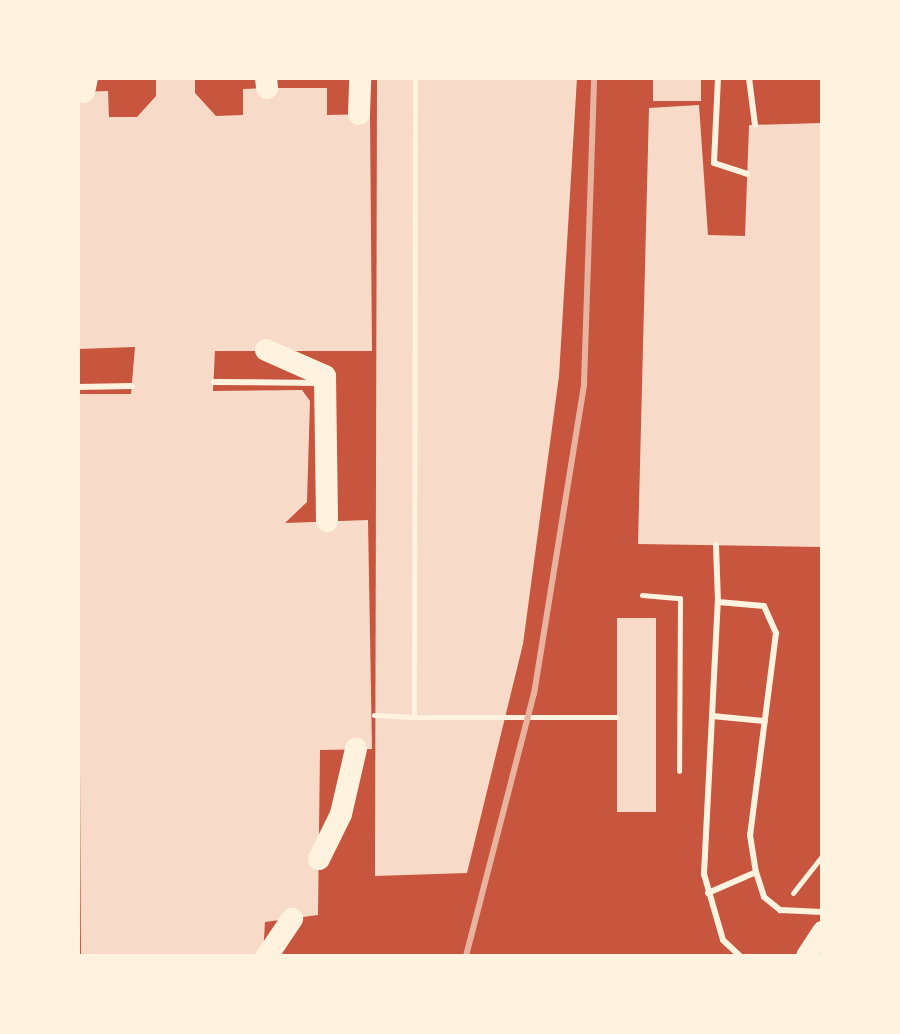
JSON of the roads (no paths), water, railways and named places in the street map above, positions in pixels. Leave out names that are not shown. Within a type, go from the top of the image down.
[{"type":"highway","points":[[359,114],[360,78]]},
{"type":"highway","points":[[266,350],[326,371],[327,521]]},
{"type":"highway","points":[[319,859],[341,814],[356,749]]},
{"type":"highway","points":[[267,956],[292,919]]},
{"type":"main road","points":[[806,956],[822,931]]},
{"type":"lane","points":[[718,78],[714,163],[747,174]]},
{"type":"lane","points":[[749,78],[755,125]]},
{"type":"lane","points":[[214,382],[326,371]]},
{"type":"lane","points":[[78,387],[132,386]]},
{"type":"lane","points":[[716,545],[718,602],[708,893],[723,940],[740,956]]},
{"type":"lane","points":[[718,602],[750,600],[773,619],[765,721],[750,835],[764,897],[780,910],[822,912]]},
{"type":"lane","points":[[712,716],[765,721]]},
{"type":"lane","points":[[708,893],[756,872]]},
{"type":"railway","points":[[466,956],[534,694],[584,384],[594,78]]}]
